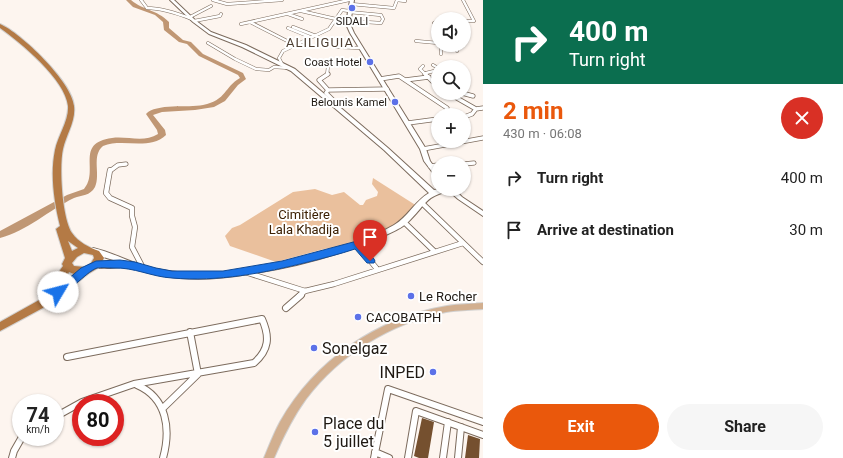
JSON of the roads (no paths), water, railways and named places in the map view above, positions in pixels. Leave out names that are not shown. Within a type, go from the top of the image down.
[{"type":"highway","points":[[0,26],[23,43],[60,81],[70,101],[70,118],[58,156],[58,203],[67,234],[75,242],[96,253],[99,258],[96,265],[85,271],[42,303],[0,328]]},
{"type":"highway","points":[[0,30],[15,42],[49,76],[60,90],[64,100],[66,108],[65,117],[55,145],[52,162],[69,262],[75,271],[85,271]]},
{"type":"highway","points":[[0,321],[17,313],[42,297],[55,286],[69,262],[79,251],[90,250]]},
{"type":"main road","points":[[269,458],[290,414],[325,370],[344,354],[368,338],[395,324],[418,316],[483,306]]},
{"type":"street","points":[[141,0],[147,8],[156,8],[167,12],[175,12],[192,19],[220,16],[221,14]]},
{"type":"street","points":[[172,0],[192,19],[210,33],[238,43],[289,68],[386,149],[431,191]]},
{"type":"street","points":[[213,0],[228,4],[282,0]]},
{"type":"street","points":[[241,24],[286,13],[351,1],[394,8],[397,0],[405,1]]},
{"type":"street","points":[[463,0],[469,12]]},
{"type":"street","points":[[351,1],[348,24],[352,33],[423,149],[430,166]]},
{"type":"street","points":[[192,19],[211,6]]},
{"type":"street","points":[[282,64],[279,58],[281,52],[329,30],[342,10],[381,15],[383,19],[381,23],[349,21]]},
{"type":"street","points":[[300,11],[336,19]]},
{"type":"street","points":[[286,13],[302,19]]},
{"type":"street","points":[[250,22],[294,45]]},
{"type":"street","points":[[293,27],[316,36]]},
{"type":"street","points":[[288,28],[310,38]]},
{"type":"street","points":[[416,41],[431,42]]},
{"type":"street","points":[[208,44],[256,69],[269,70],[274,67],[289,68]]},
{"type":"street","points":[[336,47],[361,48]]},
{"type":"street","points":[[328,66],[328,74],[319,80],[328,90],[326,93],[333,100],[334,105]]},
{"type":"street","points":[[405,80],[429,77],[420,69],[423,66]]},
{"type":"street","points":[[426,73],[431,71]]},
{"type":"street","points":[[380,79],[399,76],[447,108]]},
{"type":"street","points":[[328,90],[386,89]]},
{"type":"street","points":[[460,100],[476,109],[483,108]]},
{"type":"street","points":[[471,114],[476,109]]},
{"type":"street","points":[[408,124],[431,120]]},
{"type":"street","points":[[423,149],[483,138]]},
{"type":"street","points":[[126,164],[118,165],[110,170],[106,192],[110,198],[132,208],[132,216],[135,225],[132,247],[139,267]]},
{"type":"street","points":[[96,265],[120,264],[161,273],[188,276],[223,275],[282,265],[343,250],[404,222],[431,195]]},
{"type":"street","points":[[460,196],[483,214]]},
{"type":"street","points":[[461,196],[483,211]]},
{"type":"street","points":[[422,203],[483,262]]},
{"type":"street","points":[[404,222],[434,251]]},
{"type":"street","points":[[286,308],[305,291],[334,284],[377,269],[463,243]]},
{"type":"street","points":[[357,244],[377,269]]},
{"type":"street","points":[[90,250],[123,260],[139,267]]},
{"type":"street","points":[[245,272],[305,291]]},
{"type":"street","points":[[64,412],[82,402],[134,384],[254,363],[263,355],[268,340],[267,330],[262,319],[67,357]]},
{"type":"street","points":[[190,332],[198,374]]},
{"type":"street","points":[[162,409],[198,374]]},
{"type":"street","points":[[134,384],[148,390],[162,409],[167,426],[168,440],[163,458]]},
{"type":"street","points":[[389,458],[375,455],[388,389],[483,422]]},
{"type":"street","points":[[408,458],[416,411],[483,435]]},
{"type":"street","points":[[443,458],[448,422]]},
{"type":"street","points":[[458,458],[461,427]]},
{"type":"street","points":[[12,458],[17,446]]},
{"type":"waterway","points":[[0,235],[18,227],[70,197],[87,191],[91,187],[93,181],[94,153],[100,144],[116,140],[140,142],[155,139],[162,135],[161,130],[149,114],[154,111],[195,108],[211,105],[226,97],[236,84],[243,79],[241,74],[201,55],[189,43],[181,41],[166,29],[166,22],[157,14],[135,6],[128,0]]},
{"type":"place","name":"SIDALI","points":[[352,8]]},
{"type":"place","name":"Coast Hotel","points":[[370,62]]},
{"type":"place","name":"Belounis Kamel","points":[[395,102]]},
{"type":"place","name":"Le Rocher","points":[[411,296]]},
{"type":"place","name":"CACOBATPH","points":[[358,317]]},
{"type":"place","name":"Sonelgaz","points":[[314,348]]},
{"type":"place","name":"INPED","points":[[433,372]]},
{"type":"place","name":"Place du 5 juillet","points":[[315,432]]},
{"type":"district","name":"ALILIGUIA","points":[[320,42]]},
{"type":"park label","name":"Cimitière Lala Khadija","points":[[304,222]]}]
